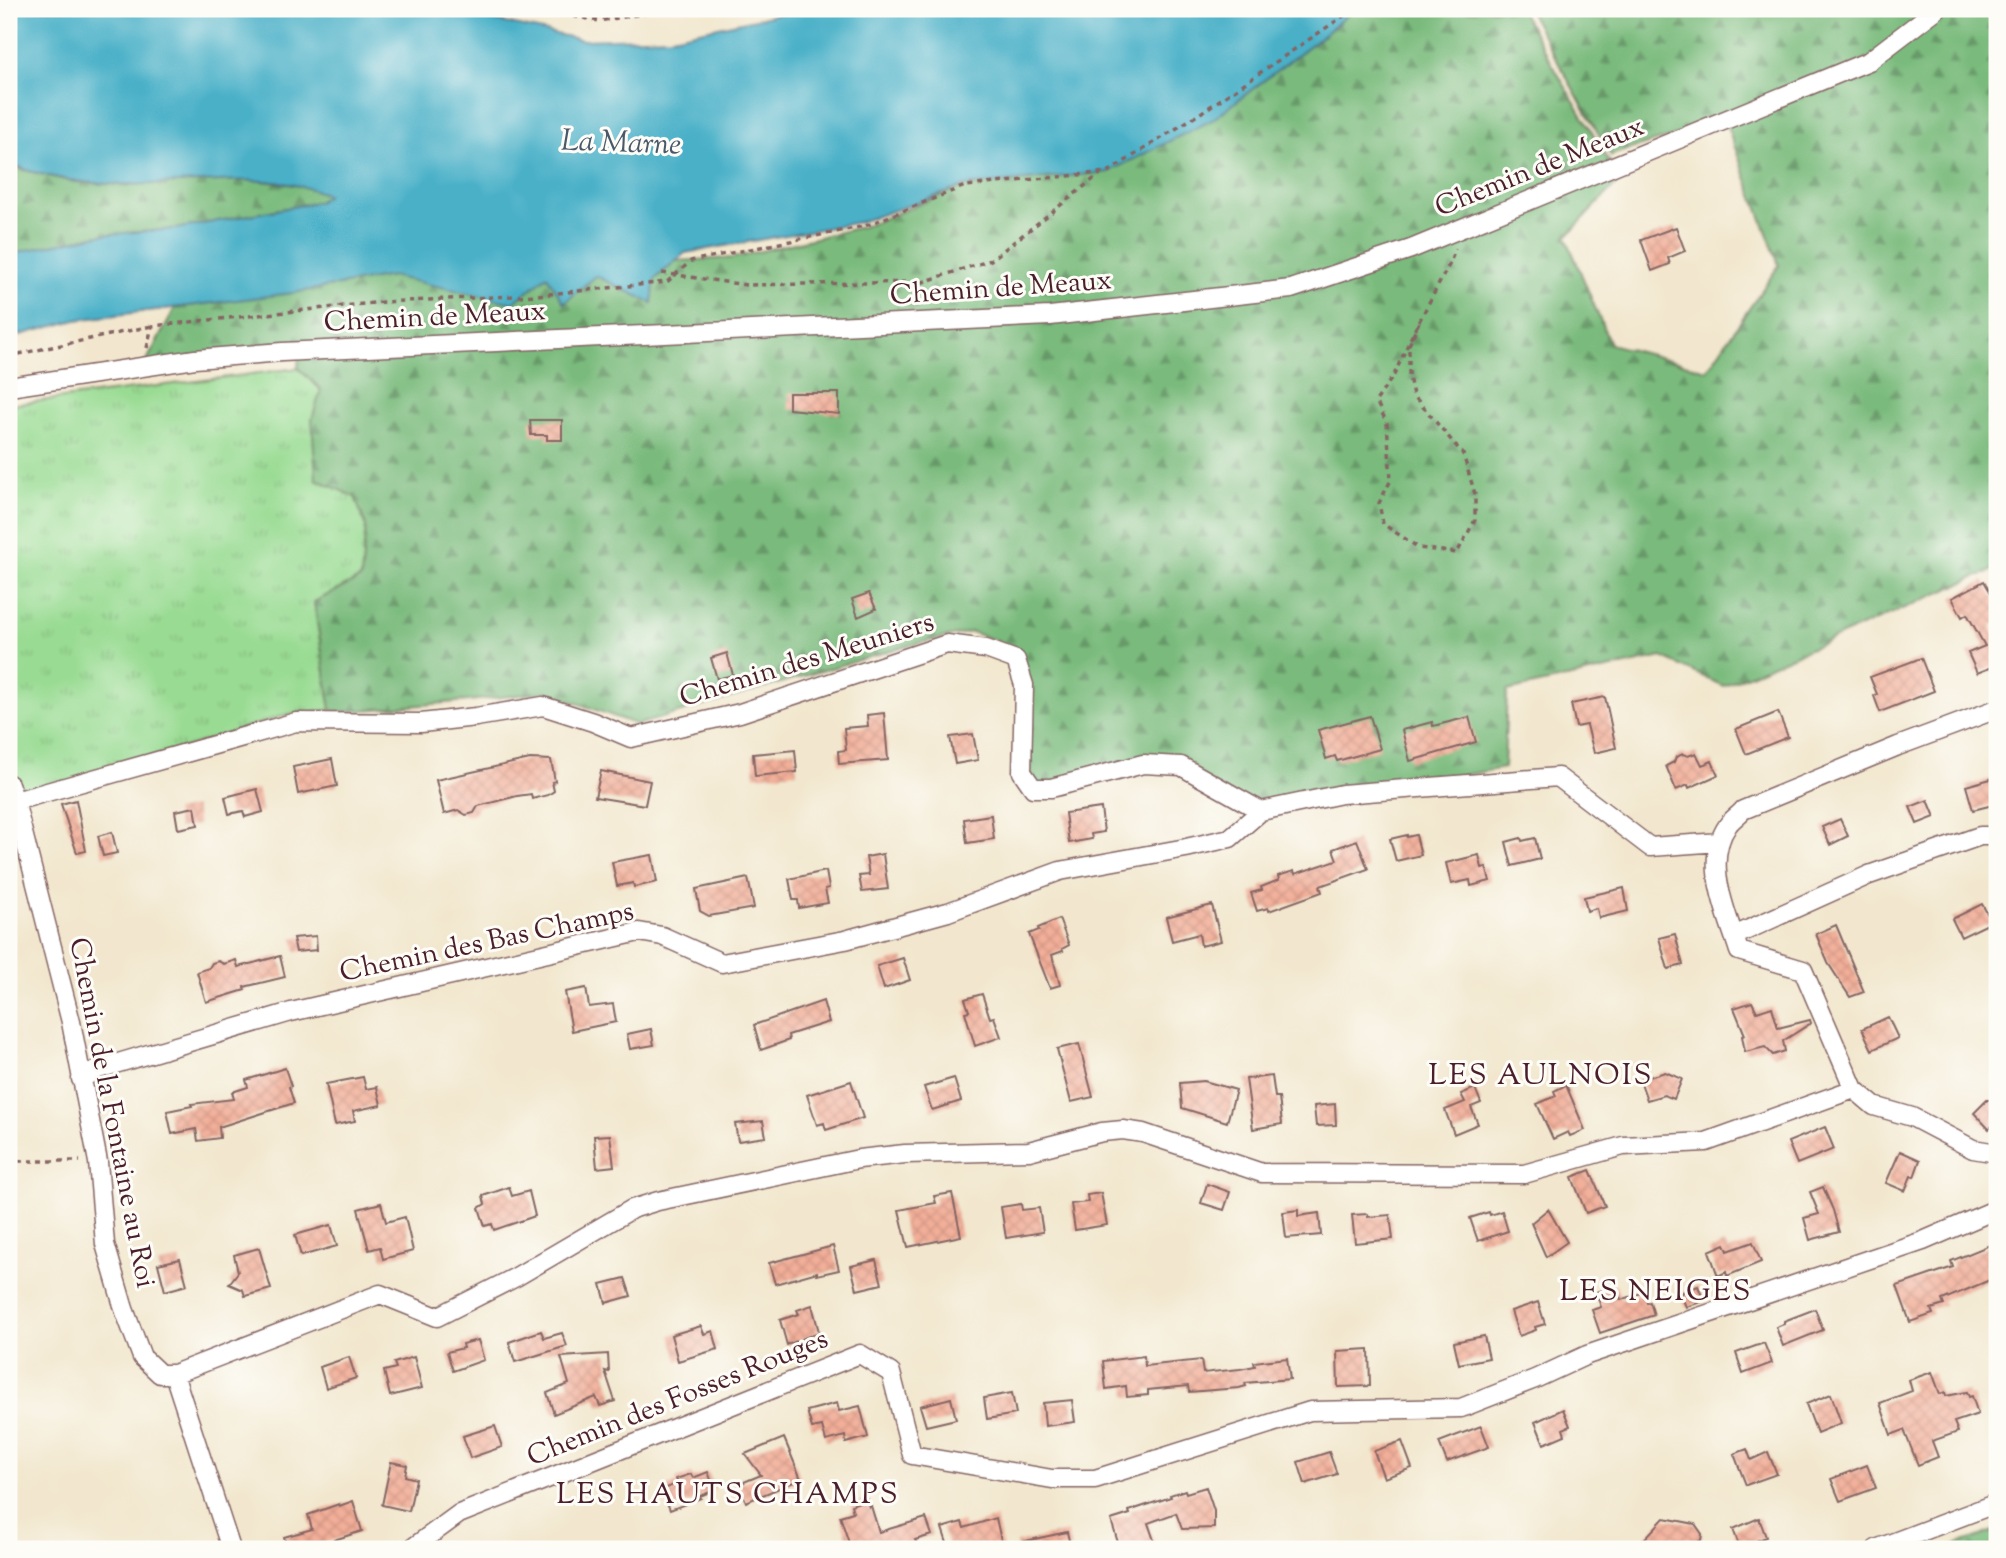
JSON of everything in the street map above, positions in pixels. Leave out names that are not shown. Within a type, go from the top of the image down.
[{"type":"street","name":"Chemin de Meaux","points":[[9,387],[195,359],[282,352],[1050,316],[1291,289],[1376,262],[1464,228],[1870,61],[1937,9]]},
{"type":"street","name":"Chemin des Meuniers","points":[[12,792],[296,723],[421,723],[476,718],[543,706],[631,738],[740,713],[947,644],[986,649],[1016,660],[1024,685],[1022,772],[1033,788],[1051,788],[1143,764],[1181,766],[1261,811]]},
{"type":"street","points":[[1997,709],[1898,746],[1744,810],[1728,825],[1720,842],[1716,864],[1724,905],[1739,951],[1803,970],[1854,1089],[1874,1106],[1912,1117],[1972,1149],[1997,1153]]},
{"type":"street","points":[[1261,811],[1342,794],[1558,777],[1650,847],[1720,842]]},
{"type":"street","name":"Chemin de la Fontaine au Roi","points":[[12,792],[71,1022],[98,1162],[105,1244],[142,1357],[160,1374],[174,1374]]},
{"type":"street","name":"Chemin des Bas Champs","points":[[80,1079],[98,1069],[291,1012],[639,932],[662,936],[722,963],[845,940],[948,912],[1060,871],[1230,838],[1261,811]]},
{"type":"street","points":[[1734,936],[1869,875],[1980,836],[1997,836]]},
{"type":"street","points":[[231,1549],[174,1374],[380,1294],[438,1317],[516,1278],[632,1209],[658,1201],[859,1159],[905,1154],[1029,1151],[1102,1132],[1123,1130],[1153,1137],[1262,1173],[1524,1174],[1623,1146],[1706,1142],[1854,1089]]},
{"type":"street","name":"Chemin des Fosses Rouges","points":[[411,1549],[459,1514],[860,1354],[891,1373],[912,1455],[1052,1479],[1094,1479],[1310,1411],[1461,1408],[1535,1380],[1587,1355],[1923,1241],[1997,1209]]},
{"type":"street","points":[[1876,1549],[1997,1503]]},
{"type":"path","points":[[534,9],[599,21],[673,9]]},
{"type":"path","points":[[9,356],[152,326],[383,302],[564,292],[667,282],[691,261],[865,226],[965,186],[1108,172],[1354,9]]},
{"type":"path","points":[[662,274],[746,285],[923,282],[991,260],[1101,173]]},
{"type":"path","points":[[1419,322],[1409,345],[1409,377],[1413,395],[1464,454],[1475,494],[1475,520],[1457,553],[1419,548],[1383,524],[1379,503],[1391,480],[1387,424],[1376,401],[1394,375],[1419,322],[1450,263],[1464,228]]},
{"type":"path","points":[[144,366],[152,326]]},
{"type":"path","points":[[9,1161],[98,1162]]},
{"type":"green space","points":[[1354,9],[1520,9],[1620,180],[1566,237],[1610,344],[1707,370],[1779,265],[1725,121],[1611,156],[1528,9],[1997,9],[1997,568],[1723,686],[1662,657],[1507,691],[1504,768],[1261,811],[1181,766],[1033,788],[1015,647],[971,632],[910,645],[637,725],[547,692],[341,712],[331,710],[314,602],[361,578],[366,526],[355,497],[316,479],[312,420],[321,389],[298,368],[299,356],[144,366],[175,308],[391,276],[732,258],[865,226],[965,186],[1108,172],[1325,34]]},
{"type":"green space","points":[[9,161],[20,169],[74,182],[124,185],[246,179],[304,186],[328,195],[318,202],[176,229],[99,235],[9,254]]},
{"type":"green space","points":[[298,368],[321,390],[312,420],[355,497],[366,526],[361,578],[314,602],[331,710],[289,714],[15,801],[9,784],[9,405]]},
{"type":"green space","points":[[1997,1530],[1997,1549],[1945,1549]]},
{"type":"water","name":"La Marne","points":[[9,9],[442,9],[583,40],[672,37],[802,9],[1354,9],[1212,120],[1108,172],[965,186],[860,222],[685,253],[655,279],[652,303],[596,276],[564,303],[547,276],[513,303],[391,276],[293,293],[76,320],[9,338],[9,254],[99,235],[176,229],[318,202],[327,195],[296,185],[264,181],[90,183],[42,174],[14,164],[9,161]]},
{"type":"building","points":[[1676,227],[1685,251],[1668,258],[1670,264],[1652,271],[1641,240]]},
{"type":"building","points":[[789,393],[839,393],[839,414],[789,409]]},
{"type":"building","points":[[530,420],[562,420],[562,440],[547,440],[547,435],[531,435]]},
{"type":"building","points":[[1984,581],[1997,603],[1997,622],[1991,626],[1997,641],[1997,670],[1995,666],[1977,673],[1968,653],[1985,646],[1967,614],[1962,617],[1952,598]]},
{"type":"building","points":[[869,593],[876,609],[858,617],[852,599]]},
{"type":"building","points":[[727,653],[733,675],[717,679],[711,658]]},
{"type":"building","points":[[1921,658],[1934,691],[1880,712],[1870,677]]},
{"type":"building","points":[[1605,697],[1616,748],[1594,753],[1587,725],[1576,727],[1571,704]]},
{"type":"building","points":[[1778,712],[1788,737],[1746,754],[1736,729]]},
{"type":"building","points":[[884,713],[888,760],[839,764],[838,751],[846,750],[844,728],[868,726],[867,715]]},
{"type":"building","points":[[1370,716],[1380,749],[1337,761],[1335,756],[1326,759],[1318,730]]},
{"type":"building","points":[[1469,717],[1476,742],[1410,761],[1402,730],[1432,722],[1433,726]]},
{"type":"building","points":[[973,734],[978,760],[955,764],[950,737]]},
{"type":"building","points":[[795,750],[797,772],[755,776],[753,754]]},
{"type":"building","points":[[1696,753],[1702,765],[1712,761],[1718,775],[1689,788],[1688,785],[1676,790],[1666,766],[1674,762],[1676,757]]},
{"type":"building","points":[[332,759],[337,786],[298,794],[293,767]]},
{"type":"building","points":[[530,759],[551,760],[555,781],[552,782],[554,791],[548,795],[532,799],[531,794],[517,796],[478,806],[474,813],[466,815],[458,810],[444,814],[436,780]]},
{"type":"building","points":[[601,771],[650,781],[645,805],[595,797]]},
{"type":"building","points":[[1994,778],[1997,804],[1973,810],[1966,786]]},
{"type":"building","points":[[257,789],[263,812],[245,817],[243,811],[229,814],[225,797]]},
{"type":"building","points":[[76,800],[86,851],[77,853],[61,804]]},
{"type":"building","points":[[1928,800],[1935,817],[1917,824],[1910,807]]},
{"type":"building","points":[[195,807],[198,825],[178,829],[175,811]]},
{"type":"building","points":[[1101,808],[1104,832],[1091,834],[1092,839],[1069,843],[1065,813]]},
{"type":"building","points":[[991,815],[994,839],[967,843],[964,819]]},
{"type":"building","points":[[1840,819],[1848,836],[1830,845],[1822,827]]},
{"type":"building","points":[[112,832],[117,853],[103,856],[98,836]]},
{"type":"building","points":[[1416,835],[1421,855],[1396,861],[1390,839]]},
{"type":"building","points":[[1521,838],[1522,841],[1535,838],[1540,859],[1512,866],[1506,842]]},
{"type":"building","points":[[1357,840],[1368,869],[1320,886],[1322,892],[1269,911],[1268,908],[1257,911],[1251,893],[1279,880],[1278,876],[1294,871],[1295,874],[1337,860],[1333,849]]},
{"type":"building","points":[[883,854],[888,889],[862,892],[859,876],[869,875],[866,857]]},
{"type":"building","points":[[652,855],[657,882],[634,887],[633,883],[617,886],[612,862]]},
{"type":"building","points":[[1479,855],[1482,868],[1486,867],[1490,881],[1471,886],[1470,880],[1451,884],[1446,863]]},
{"type":"building","points":[[826,871],[829,888],[825,889],[828,903],[799,908],[798,900],[793,900],[789,879]]},
{"type":"building","points":[[748,878],[754,908],[709,916],[700,911],[696,889]]},
{"type":"building","points":[[1624,888],[1628,911],[1599,918],[1597,908],[1587,911],[1584,897]]},
{"type":"building","points":[[1982,904],[1992,922],[1961,937],[1952,919]]},
{"type":"building","points":[[1212,905],[1221,941],[1201,946],[1199,934],[1172,941],[1166,917]]},
{"type":"building","points":[[1059,919],[1069,945],[1062,949],[1063,951],[1052,955],[1060,985],[1050,988],[1029,934]]},
{"type":"building","points":[[1836,925],[1864,992],[1850,997],[1828,963],[1816,934]]},
{"type":"building","points":[[1675,934],[1683,965],[1668,969],[1659,938]]},
{"type":"building","points":[[316,936],[317,950],[296,952],[293,938]]},
{"type":"building","points":[[280,956],[285,977],[244,987],[245,990],[206,1002],[197,972],[218,961],[224,964],[236,960],[238,967]]},
{"type":"building","points":[[903,958],[910,980],[884,989],[877,966]]},
{"type":"building","points":[[586,988],[589,1007],[613,1004],[616,1022],[572,1031],[565,992]]},
{"type":"building","points":[[982,994],[990,1018],[994,1017],[1001,1037],[975,1046],[965,1012],[969,1011],[965,999]]},
{"type":"building","points":[[823,1001],[829,1022],[788,1035],[789,1040],[761,1050],[754,1025]]},
{"type":"building","points":[[1752,1002],[1757,1012],[1772,1007],[1778,1028],[1810,1020],[1811,1023],[1783,1041],[1785,1051],[1773,1055],[1765,1047],[1745,1052],[1742,1036],[1745,1035],[1734,1008]]},
{"type":"building","points":[[1888,1017],[1898,1038],[1872,1050],[1862,1029]]},
{"type":"building","points":[[651,1029],[654,1045],[630,1049],[627,1034]]},
{"type":"building","points":[[1079,1044],[1093,1097],[1071,1102],[1057,1049]]},
{"type":"building","points":[[285,1068],[294,1103],[219,1127],[220,1138],[198,1141],[196,1129],[172,1134],[167,1111],[192,1106],[191,1104],[234,1099],[232,1092],[248,1087],[246,1080]]},
{"type":"building","points":[[1665,1072],[1682,1079],[1674,1099],[1664,1095],[1647,1100],[1640,1080]]},
{"type":"building","points":[[1272,1076],[1275,1097],[1279,1097],[1282,1124],[1253,1129],[1246,1079]]},
{"type":"building","points":[[363,1077],[366,1089],[377,1087],[381,1105],[353,1111],[355,1121],[335,1125],[326,1084]]},
{"type":"building","points":[[954,1078],[961,1101],[932,1110],[924,1087]]},
{"type":"building","points":[[851,1081],[863,1118],[826,1130],[824,1123],[817,1125],[807,1095]]},
{"type":"building","points":[[1204,1081],[1236,1090],[1227,1122],[1182,1108],[1180,1083]]},
{"type":"building","points":[[1566,1085],[1585,1130],[1570,1136],[1568,1132],[1553,1139],[1537,1104],[1556,1096],[1554,1091]]},
{"type":"building","points":[[1475,1088],[1481,1103],[1471,1107],[1478,1124],[1454,1134],[1445,1110],[1465,1102],[1461,1094]]},
{"type":"building","points":[[1987,1100],[1997,1100],[1997,1121],[1989,1129],[1974,1113]]},
{"type":"building","points":[[1335,1104],[1336,1125],[1316,1126],[1314,1106]]},
{"type":"building","points":[[763,1121],[766,1137],[738,1141],[735,1124]]},
{"type":"building","points":[[1825,1127],[1834,1149],[1797,1164],[1788,1142]]},
{"type":"building","points":[[610,1135],[614,1166],[597,1168],[594,1136]]},
{"type":"building","points":[[1900,1151],[1920,1160],[1905,1191],[1886,1183]]},
{"type":"building","points":[[1590,1170],[1605,1206],[1586,1213],[1572,1177]]},
{"type":"building","points":[[1207,1184],[1230,1192],[1224,1210],[1201,1203]]},
{"type":"building","points":[[509,1187],[512,1196],[529,1191],[535,1216],[494,1230],[492,1224],[485,1226],[479,1208],[485,1204],[483,1196]]},
{"type":"building","points":[[1823,1187],[1839,1232],[1810,1240],[1804,1218],[1819,1214],[1810,1192]]},
{"type":"building","points":[[952,1193],[961,1236],[908,1247],[899,1210],[936,1203],[934,1196]]},
{"type":"building","points":[[1101,1193],[1107,1225],[1075,1230],[1071,1204],[1088,1202],[1087,1195]]},
{"type":"building","points":[[381,1203],[386,1222],[405,1217],[413,1251],[383,1259],[380,1247],[369,1250],[358,1209]]},
{"type":"building","points":[[1021,1204],[1022,1210],[1039,1208],[1043,1232],[1006,1238],[1001,1207]]},
{"type":"building","points":[[1548,1209],[1567,1242],[1546,1257],[1531,1223]]},
{"type":"building","points":[[1298,1210],[1298,1216],[1319,1213],[1321,1235],[1286,1238],[1283,1212]]},
{"type":"building","points":[[1502,1211],[1508,1231],[1478,1241],[1470,1218]]},
{"type":"building","points":[[1368,1214],[1368,1217],[1390,1215],[1393,1239],[1355,1243],[1352,1215]]},
{"type":"building","points":[[331,1225],[337,1246],[301,1256],[295,1235]]},
{"type":"building","points":[[1753,1242],[1761,1262],[1727,1276],[1726,1272],[1718,1276],[1709,1251],[1725,1244],[1728,1251]]},
{"type":"building","points":[[1990,1245],[1997,1262],[1997,1277],[1942,1300],[1944,1305],[1931,1309],[1933,1314],[1910,1322],[1897,1286],[1953,1267],[1951,1261]]},
{"type":"building","points":[[833,1246],[839,1270],[817,1275],[817,1272],[775,1284],[769,1263]]},
{"type":"building","points":[[259,1248],[271,1289],[245,1296],[243,1290],[229,1284],[238,1272],[234,1255]]},
{"type":"building","points":[[180,1259],[187,1285],[165,1291],[158,1264]]},
{"type":"building","points":[[876,1260],[882,1284],[857,1290],[851,1266]]},
{"type":"building","points":[[625,1278],[631,1296],[606,1303],[601,1284]]},
{"type":"building","points":[[1616,1285],[1621,1300],[1644,1292],[1654,1315],[1600,1333],[1592,1310],[1601,1307],[1596,1292]]},
{"type":"building","points":[[1698,1286],[1704,1301],[1686,1307],[1680,1293]]},
{"type":"building","points":[[1538,1302],[1545,1324],[1519,1336],[1511,1311]]},
{"type":"building","points":[[812,1305],[819,1332],[787,1345],[780,1320],[799,1314],[797,1310]]},
{"type":"building","points":[[1815,1309],[1823,1330],[1783,1346],[1776,1327]]},
{"type":"building","points":[[701,1326],[704,1334],[713,1331],[718,1349],[678,1361],[671,1335]]},
{"type":"building","points":[[541,1331],[544,1338],[562,1333],[567,1346],[515,1362],[509,1342]]},
{"type":"building","points":[[1484,1336],[1489,1358],[1459,1364],[1454,1342]]},
{"type":"building","points":[[478,1340],[484,1360],[453,1371],[447,1352]]},
{"type":"building","points":[[1764,1343],[1772,1363],[1743,1374],[1736,1353]]},
{"type":"building","points":[[1369,1349],[1370,1386],[1338,1387],[1337,1351]]},
{"type":"building","points":[[608,1354],[609,1372],[605,1371],[615,1401],[600,1406],[596,1397],[554,1414],[547,1393],[569,1384],[561,1357]]},
{"type":"building","points":[[1144,1356],[1145,1366],[1201,1360],[1203,1373],[1240,1369],[1255,1366],[1254,1362],[1287,1358],[1290,1379],[1245,1383],[1246,1386],[1239,1388],[1189,1392],[1188,1386],[1148,1390],[1148,1395],[1127,1397],[1126,1386],[1106,1389],[1103,1361]]},
{"type":"building","points":[[349,1357],[356,1378],[326,1388],[320,1367]]},
{"type":"building","points":[[414,1357],[422,1388],[390,1396],[384,1371],[396,1368],[394,1363]]},
{"type":"building","points":[[1932,1372],[1940,1394],[1945,1392],[1946,1396],[1967,1392],[1969,1397],[1972,1396],[1978,1414],[1954,1422],[1958,1432],[1932,1441],[1938,1457],[1918,1465],[1904,1430],[1891,1435],[1880,1403],[1912,1391],[1909,1380]]},
{"type":"building","points":[[1012,1393],[1016,1414],[987,1419],[984,1398]]},
{"type":"building","points":[[1831,1394],[1841,1423],[1817,1433],[1806,1404]]},
{"type":"building","points":[[951,1398],[956,1419],[926,1426],[920,1406]]},
{"type":"building","points":[[1072,1400],[1075,1422],[1045,1426],[1043,1403]]},
{"type":"building","points":[[837,1403],[839,1411],[860,1406],[868,1437],[846,1443],[845,1436],[826,1441],[822,1426],[812,1428],[807,1411]]},
{"type":"building","points":[[1563,1409],[1570,1426],[1563,1429],[1565,1435],[1544,1444],[1535,1422]]},
{"type":"building","points":[[495,1426],[502,1447],[470,1458],[463,1436]]},
{"type":"building","points":[[1481,1426],[1489,1447],[1447,1462],[1439,1442]]},
{"type":"building","points":[[784,1438],[801,1479],[746,1502],[739,1484],[761,1475],[745,1454]]},
{"type":"building","points":[[1402,1441],[1412,1468],[1384,1478],[1374,1451]]},
{"type":"building","points":[[1747,1449],[1751,1460],[1768,1452],[1777,1474],[1746,1485],[1734,1454]]},
{"type":"building","points":[[1329,1452],[1337,1474],[1305,1484],[1298,1462]]},
{"type":"building","points":[[391,1462],[407,1465],[405,1476],[416,1479],[409,1511],[382,1505]]},
{"type":"building","points":[[1867,1465],[1876,1488],[1840,1501],[1831,1479]]},
{"type":"building","points":[[708,1472],[715,1490],[670,1510],[662,1490],[678,1483],[676,1479],[691,1474],[693,1478]]},
{"type":"building","points":[[1206,1487],[1214,1511],[1214,1528],[1182,1529],[1176,1513],[1148,1523],[1157,1549],[1120,1549],[1111,1520],[1171,1497],[1170,1495]]},
{"type":"building","points":[[867,1499],[879,1532],[926,1518],[932,1535],[915,1540],[919,1549],[851,1549],[840,1516],[853,1512],[851,1505]]},
{"type":"building","points":[[353,1501],[362,1531],[306,1549],[288,1549],[284,1537],[312,1529],[308,1515]]},
{"type":"building","points":[[996,1518],[1003,1549],[949,1549],[942,1528],[962,1522],[964,1528]]},
{"type":"building","points":[[1664,1518],[1695,1524],[1702,1534],[1701,1540],[1692,1545],[1679,1543],[1676,1547],[1666,1549],[1635,1549]]},
{"type":"building","points":[[1759,1518],[1766,1537],[1740,1548],[1733,1529]]},
{"type":"building","points":[[1067,1532],[1071,1549],[1017,1549],[1016,1543]]},
{"type":"district","name":"LES AULNOIS","points":[[1541,1076]]},
{"type":"district","name":"LES NEIGES","points":[[1656,1292]]},
{"type":"district","name":"LES HAUTS CHAMPS","points":[[728,1495]]}]
